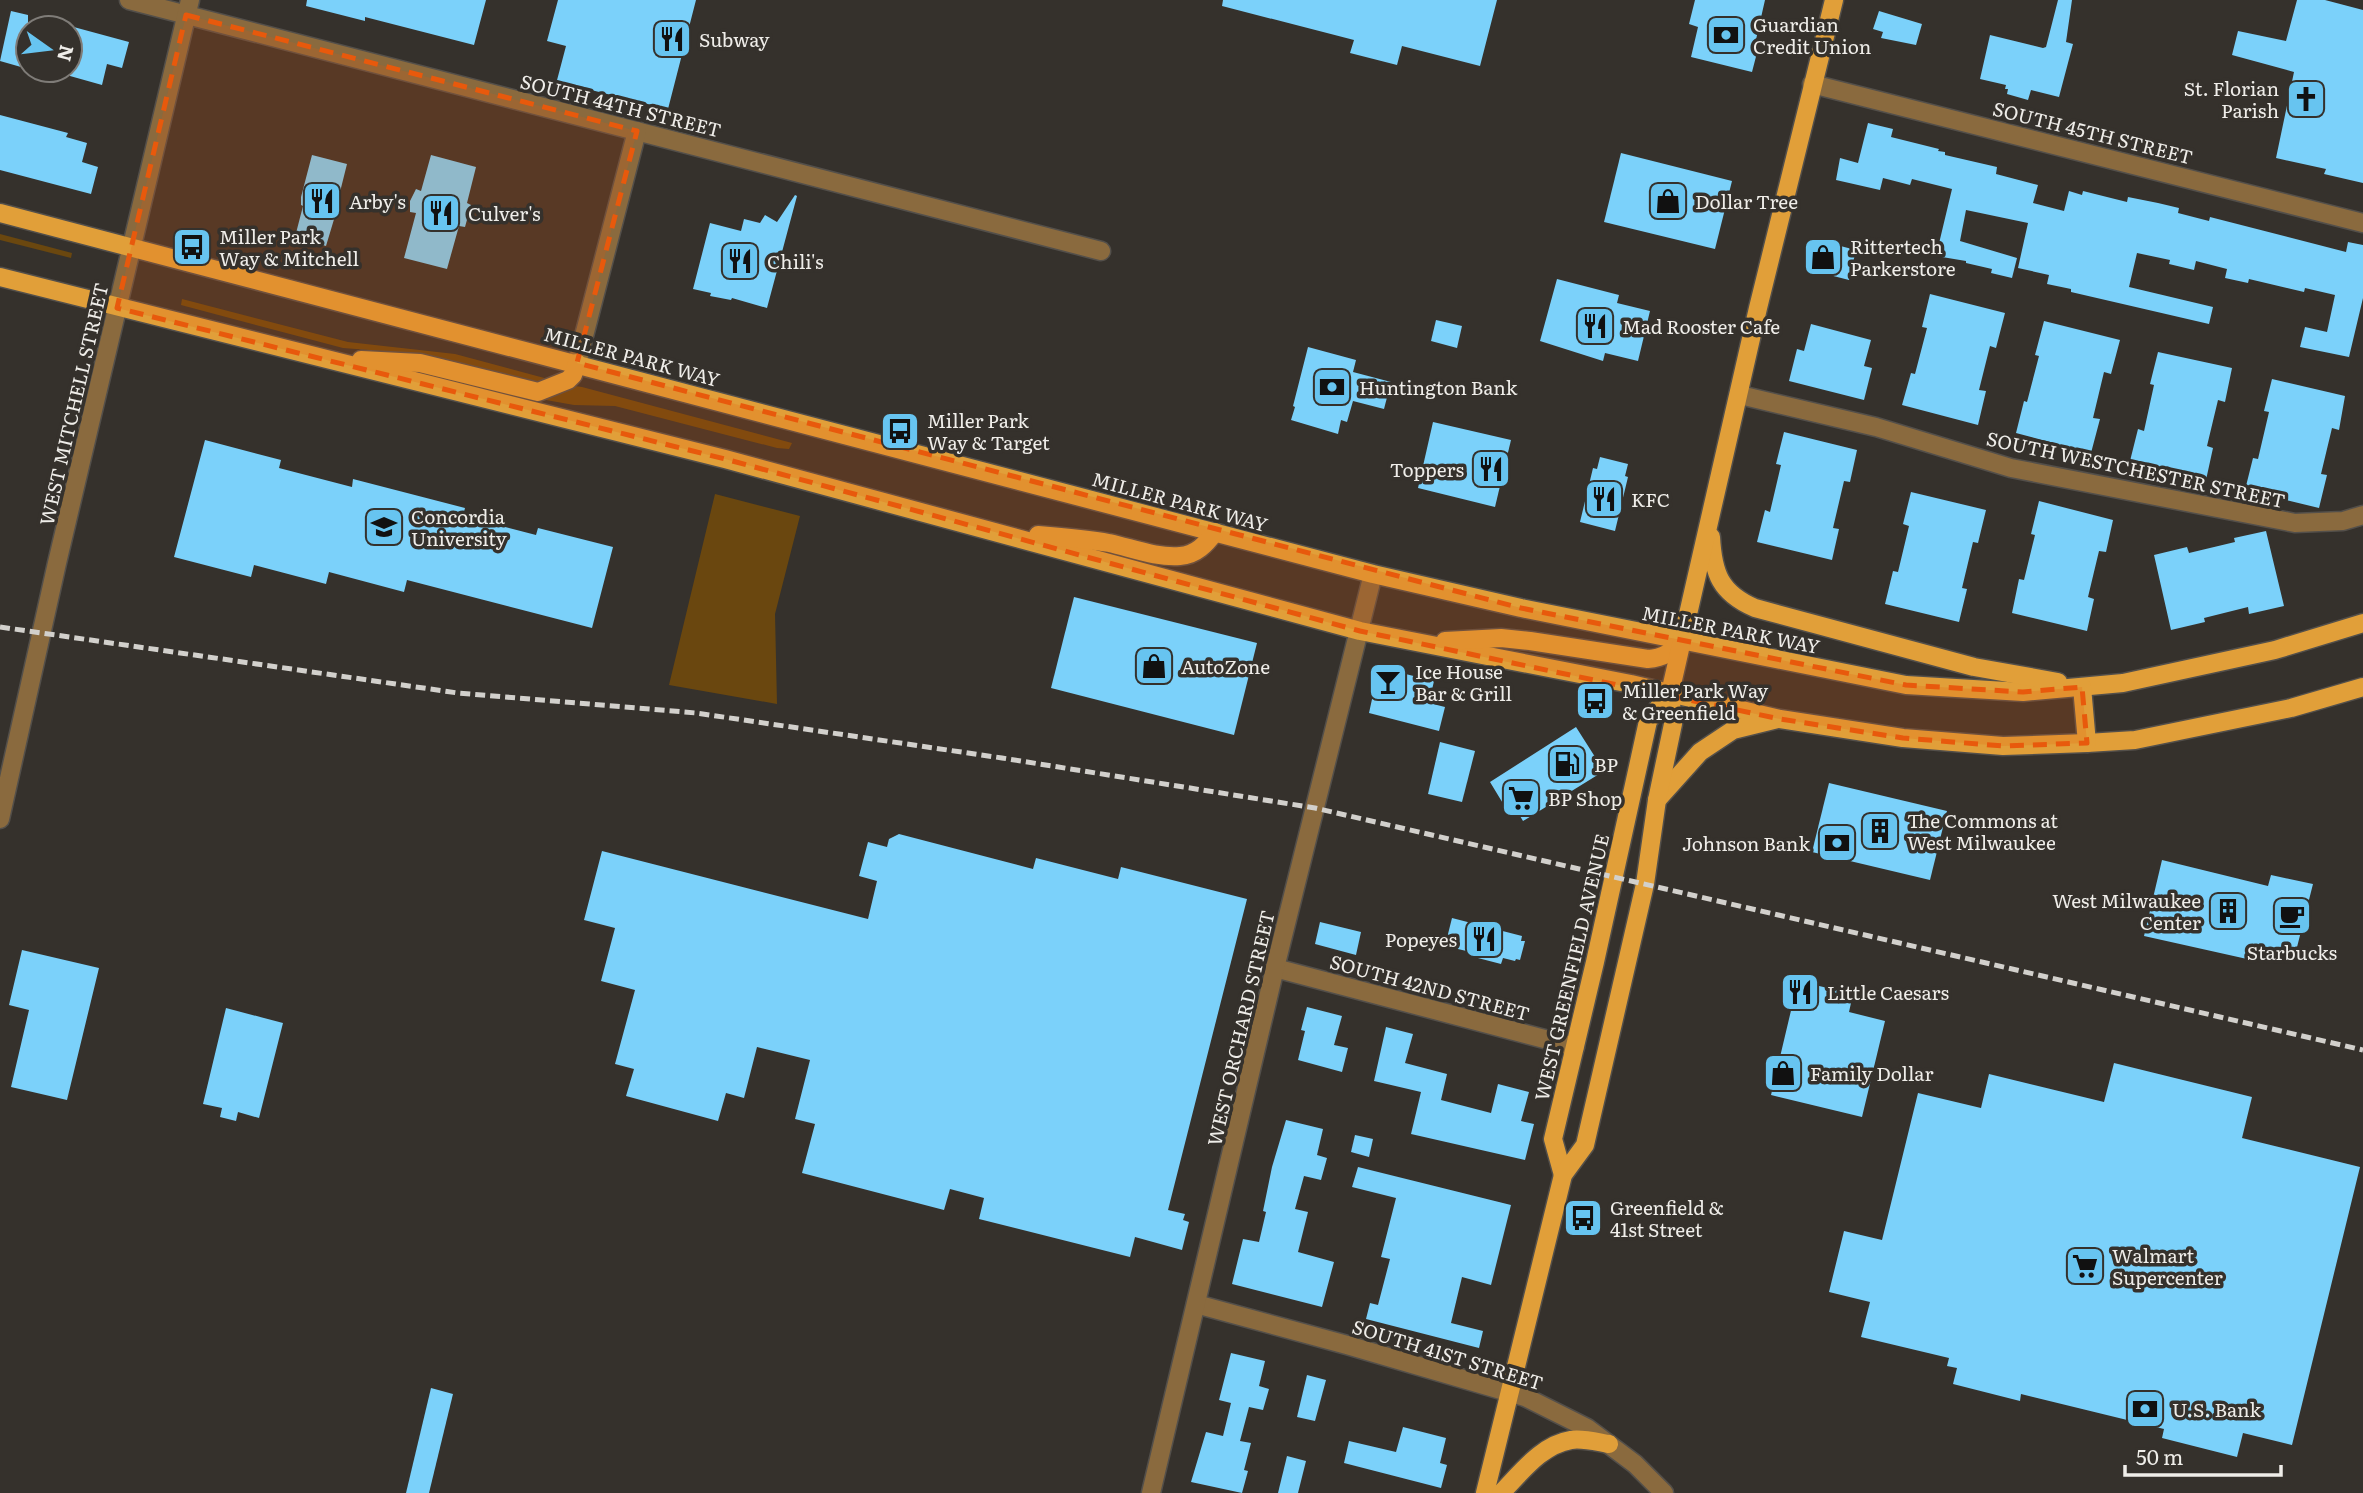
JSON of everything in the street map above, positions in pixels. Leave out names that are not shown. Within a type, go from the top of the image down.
[{"type":"main road","name":"WEST GREENFIELD AVENUE","points":[[1485,1493],[1563,1175],[1585,1145],[1645,884],[1657,800],[1673,724],[1670,693],[1758,308],[1834,0]]},
{"type":"main road","name":"MILLER PARK WAY","points":[[0,214],[577,363],[1373,574],[1521,608],[1906,685],[2023,692],[2123,683],[2275,650],[2363,624]]},
{"type":"main road","points":[[0,277],[725,459],[1360,631],[1670,693],[1780,719],[1903,738],[2003,746],[2087,743],[2135,740],[2161,735],[2291,708],[2363,687]]},
{"type":"main road","points":[[320,358],[420,363],[538,392],[568,380],[577,363]]},
{"type":"main road","points":[[1710,521],[1712,553],[1718,576],[1725,589],[1742,602],[1769,612],[1974,667],[2082,687],[2087,743]]},
{"type":"main road","points":[[996,532],[1074,538],[1160,555],[1180,556],[1194,553],[1205,545],[1215,532]]},
{"type":"main road","points":[[1423,643],[1501,638],[1648,659],[1668,654],[1682,640]]},
{"type":"main road","name":"WEST GREENFIELD AVENUE","points":[[1563,1175],[1553,1139],[1648,720],[1670,693]]},
{"type":"main road","points":[[1657,800],[1700,752],[1733,730],[1780,719]]},
{"type":"main road","points":[[1501,1493],[1541,1452],[1558,1444],[1573,1439],[1609,1444]]},
{"type":"street","name":"SOUTH 44TH STREET","points":[[129,0],[188,7],[637,131],[1101,251]]},
{"type":"street","name":"WEST MITCHELL STREET","points":[[0,818],[188,7]]},
{"type":"street","name":"SOUTH 45TH STREET","points":[[1812,84],[2363,223]]},
{"type":"street","points":[[577,363],[637,131]]},
{"type":"street","name":"SOUTH WESTCHESTER STREET","points":[[1740,395],[1876,428],[2011,468],[2295,523],[2343,521],[2363,515]]},
{"type":"street","name":"WEST ORCHARD STREET","points":[[1151,1493],[1275,968],[1373,574]]},
{"type":"street","name":"SOUTH 42ND STREET","points":[[1275,968],[1575,1047]]},
{"type":"street","name":"SOUTH 41ST STREET","points":[[1196,1304],[1511,1392],[1569,1418],[1609,1444],[1635,1464],[1664,1493]]},
{"type":"highlighted area","points":[[186,15],[637,131],[577,363],[1521,608],[1906,685],[2023,692],[2082,687],[2087,743],[2003,746],[1903,738],[1780,719],[1360,631],[725,459],[117,308]]},
{"type":"shaded area","points":[[0,234],[72,253],[71,258],[0,240]]},
{"type":"shaded area","points":[[182,299],[348,342],[455,354],[548,379],[538,383],[409,353],[343,348],[181,305]]},
{"type":"shaded area","points":[[575,386],[792,443],[789,449],[777,448],[615,406],[574,405],[546,400],[544,397]]},
{"type":"shaded area","points":[[715,494],[800,516],[775,614],[777,704],[669,685]]},
{"type":"building","points":[[307,0],[486,0],[474,45],[365,17],[365,21],[306,6]]},
{"type":"building","points":[[558,0],[696,0],[668,109],[556,84],[566,46],[547,41]]},
{"type":"building","points":[[1223,0],[1497,0],[1480,66],[1402,46],[1397,65],[1350,53],[1354,40],[1222,6]]},
{"type":"building","name":"Guardian Credit Union","points":[[1695,0],[1765,0],[1752,72],[1691,57],[1698,27],[1689,24]]},
{"type":"building","points":[[2058,0],[2072,0],[2066,42],[2073,44],[2059,97],[2031,90],[2028,100],[2007,94],[2006,85],[1980,79],[1990,35],[2046,47]]},
{"type":"building","points":[[2297,0],[2325,0],[2363,10],[2363,183],[2324,174],[2326,169],[2276,158],[2294,72],[2232,55],[2238,31],[2286,41]]},
{"type":"building","points":[[11,11],[24,14],[14,14],[14,65],[0,61]]},
{"type":"building","points":[[1879,11],[1922,24],[1916,45],[1881,38],[1883,32],[1873,29]]},
{"type":"building","points":[[84,30],[129,42],[122,68],[107,64],[102,85],[84,80]]},
{"type":"building","points":[[0,115],[68,133],[66,137],[87,143],[82,162],[98,167],[91,194],[0,170]]},
{"type":"building","points":[[1868,123],[1893,129],[1891,137],[1939,149],[1938,151],[1945,152],[1945,155],[1997,167],[1996,174],[2038,185],[2033,203],[2064,211],[2069,191],[2082,195],[2083,191],[2127,202],[2128,197],[2158,203],[2179,208],[2178,213],[2209,221],[2210,217],[2346,252],[2348,242],[2363,245],[2363,298],[2349,357],[2300,347],[2305,327],[2327,332],[2335,295],[2305,288],[2304,292],[2249,279],[2248,283],[2225,278],[2227,269],[2196,261],[2194,270],[2169,264],[2170,260],[2137,253],[2129,287],[2213,307],[2209,324],[2071,292],[2071,289],[2047,284],[2049,275],[2018,268],[2028,223],[1966,210],[1960,241],[2017,258],[2012,278],[1991,273],[1992,269],[1966,261],[1936,256],[1952,189],[1912,179],[1910,185],[1883,178],[1880,190],[1836,180],[1840,158],[1858,163]]},
{"type":"building","name":"Dollar Tree","points":[[1621,153],[1732,181],[1715,249],[1604,222]]},
{"type":"building","name":"Arby's","points":[[312,155],[347,164],[341,196],[326,246],[295,237],[303,206],[301,197]]},
{"type":"building","name":"Culver's","points":[[431,155],[476,167],[467,203],[471,205],[465,227],[459,226],[447,269],[404,258],[416,213],[410,212],[410,201],[416,189],[421,191]]},
{"type":"building","name":"Chili's","points":[[795,195],[797,196],[767,308],[732,298],[710,296],[711,293],[693,289],[710,223],[741,231],[744,219],[760,223],[765,215],[777,222]]},
{"type":"building","points":[[1813,239],[1856,250],[1849,280],[1806,269]]},
{"type":"building","name":"Mad Rooster Cafe","points":[[1557,279],[1619,295],[1617,303],[1650,311],[1638,361],[1605,353],[1603,361],[1540,341]]},
{"type":"building","points":[[1930,294],[2005,313],[1996,348],[1990,346],[1979,390],[1986,391],[1978,425],[1902,405],[1911,373],[1915,374],[1927,328],[1922,327]]},
{"type":"building","points":[[1436,320],[1462,326],[1457,348],[1431,341]]},
{"type":"building","points":[[2044,321],[2120,340],[2111,374],[2104,372],[2093,418],[2100,419],[2091,453],[2016,433],[2039,356],[2035,355]]},
{"type":"building","points":[[1811,324],[1871,340],[1864,366],[1872,368],[1864,400],[1789,381],[1797,349],[1804,351]]},
{"type":"building","points":[[1308,347],[1356,360],[1353,372],[1391,382],[1384,409],[1353,401],[1347,422],[1341,420],[1338,434],[1291,420]]},
{"type":"building","points":[[2158,352],[2232,368],[2225,402],[2218,400],[2207,446],[2213,448],[2206,480],[2130,461],[2138,429],[2144,431],[2154,385],[2150,384]]},
{"type":"building","points":[[2272,379],[2345,396],[2339,430],[2332,428],[2321,474],[2327,475],[2319,508],[2245,490],[2253,458],[2258,459],[2269,412],[2264,411]]},
{"type":"building","points":[[1433,422],[1511,440],[1495,507],[1418,488]]},
{"type":"building","points":[[1784,432],[1857,450],[1850,482],[1844,481],[1833,528],[1839,529],[1832,560],[1757,542],[1765,510],[1770,512],[1781,465],[1776,464]]},
{"type":"building","points":[[205,440],[281,460],[279,468],[352,487],[353,479],[465,508],[463,516],[536,535],[538,528],[613,547],[592,628],[407,580],[404,592],[329,572],[326,584],[254,565],[251,577],[174,557]]},
{"type":"building","name":"KFC","points":[[1600,457],[1628,464],[1625,476],[1628,477],[1615,531],[1580,522],[1593,468],[1597,469]]},
{"type":"building","points":[[1911,492],[1986,510],[1978,543],[1973,542],[1962,588],[1967,589],[1959,622],[1885,604],[1893,571],[1898,572],[1909,526],[1903,524]]},
{"type":"building","points":[[2039,501],[2113,520],[2106,552],[2099,551],[2088,597],[2094,599],[2087,631],[2012,613],[2019,579],[2024,580],[2035,535],[2031,534]]},
{"type":"building","points":[[2266,531],[2284,606],[2249,614],[2248,607],[2171,630],[2154,555],[2187,547],[2189,553]]},
{"type":"building","name":"AutoZone","points":[[1074,597],[1257,643],[1234,735],[1051,688]]},
{"type":"building","points":[[1377,667],[1434,681],[1429,703],[1445,707],[1439,731],[1369,713],[1374,690],[1371,689]]},
{"type":"building","points":[[1576,727],[1604,771],[1523,821],[1517,811],[1510,815],[1490,782]]},
{"type":"building","points":[[1440,742],[1475,751],[1462,802],[1428,794]]},
{"type":"building","name":"The Commons at West Milwaukee","points":[[1829,783],[1947,811],[1930,880],[1812,852]]},
{"type":"building","points":[[899,834],[1033,869],[1036,858],[1118,879],[1121,867],[1247,899],[1168,1210],[1185,1214],[1183,1220],[1189,1222],[1182,1250],[1135,1237],[1130,1257],[979,1219],[984,1198],[950,1189],[944,1210],[802,1173],[815,1124],[795,1119],[810,1060],[757,1047],[744,1098],[726,1093],[718,1121],[626,1096],[634,1069],[615,1064],[635,990],[601,981],[615,928],[584,920],[602,851],[868,919],[877,881],[859,876],[868,842],[887,847],[889,839]]},
{"type":"building","name":"West Milwaukee Center","points":[[2162,860],[2268,886],[2271,875],[2313,884],[2294,959],[2258,950],[2256,961],[2144,936]]},
{"type":"building","name":"Popeyes","points":[[1452,918],[1522,936],[1521,941],[1525,941],[1520,960],[1503,958],[1501,964],[1474,957],[1475,953],[1445,946]]},
{"type":"building","points":[[1320,922],[1361,932],[1356,955],[1315,944]]},
{"type":"building","points":[[22,950],[99,968],[67,1100],[11,1087],[29,1010],[9,1005]]},
{"type":"building","points":[[1798,981],[1853,994],[1849,1012],[1885,1021],[1862,1117],[1771,1095]]},
{"type":"building","points":[[1307,1007],[1342,1016],[1334,1045],[1348,1048],[1342,1072],[1298,1060]]},
{"type":"building","points":[[226,1008],[283,1023],[259,1118],[238,1112],[236,1121],[220,1117],[222,1108],[203,1104]]},
{"type":"building","points":[[1386,1027],[1413,1034],[1405,1063],[1447,1074],[1441,1100],[1491,1113],[1498,1084],[1529,1092],[1521,1121],[1534,1124],[1525,1160],[1411,1134],[1421,1092],[1374,1081]]},
{"type":"building","name":"Walmart Supercenter","points":[[2114,1063],[2252,1097],[2242,1138],[2360,1167],[2292,1445],[2243,1433],[2237,1457],[2162,1438],[2164,1429],[2021,1394],[2020,1401],[1953,1384],[1957,1368],[1947,1366],[1949,1358],[1861,1337],[1870,1302],[1829,1292],[1844,1231],[1882,1240],[1918,1093],[1981,1108],[1989,1074],[2104,1102]]},
{"type":"building","points":[[1286,1120],[1323,1129],[1317,1155],[1327,1158],[1321,1180],[1304,1176],[1295,1209],[1308,1212],[1298,1252],[1334,1262],[1322,1307],[1232,1284],[1243,1239],[1259,1242],[1272,1167]]},
{"type":"building","points":[[1355,1135],[1373,1139],[1369,1157],[1351,1152]]},
{"type":"building","points":[[1358,1167],[1511,1205],[1491,1285],[1462,1277],[1451,1323],[1483,1331],[1479,1348],[1366,1319],[1370,1303],[1378,1305],[1390,1259],[1381,1257],[1396,1198],[1352,1187]]},
{"type":"building","points":[[1231,1353],[1265,1361],[1259,1386],[1269,1389],[1263,1410],[1249,1407],[1240,1441],[1251,1443],[1244,1470],[1248,1471],[1242,1493],[1191,1482],[1206,1432],[1223,1436],[1231,1403],[1219,1400]]},
{"type":"building","points":[[1307,1375],[1326,1380],[1315,1421],[1297,1417]]},
{"type":"building","points":[[431,1388],[453,1394],[429,1493],[406,1493]]},
{"type":"building","points":[[1403,1427],[1446,1438],[1440,1463],[1447,1465],[1441,1488],[1344,1463],[1349,1441],[1396,1452]]},
{"type":"building","points":[[1287,1456],[1306,1461],[1298,1493],[1278,1493]]},
{"type":"railway","points":[[0,627],[458,693],[696,713],[1315,808],[2363,1050]]},
{"type":"place","name":"Guardian Credit Union","points":[[1726,35]]},
{"type":"place","name":"Subway","points":[[672,39]]},
{"type":"place","name":"St. Florian Parish","points":[[2306,99]]},
{"type":"place","name":"Arby's","points":[[322,201]]},
{"type":"place","name":"Dollar Tree","points":[[1668,201]]},
{"type":"place","name":"Culver's","points":[[441,213]]},
{"type":"place","name":"Miller Park Way & Mitchell","points":[[192,247]]},
{"type":"place","name":"Rittertech Parkerstore","points":[[1823,257]]},
{"type":"place","name":"Chili's","points":[[740,261]]},
{"type":"place","name":"Mad Rooster Cafe","points":[[1595,326]]},
{"type":"place","name":"Huntington Bank","points":[[1332,387]]},
{"type":"place","name":"Miller Park Way & Target","points":[[900,431]]},
{"type":"place","name":"Toppers","points":[[1491,469]]},
{"type":"place","name":"KFC","points":[[1604,499]]},
{"type":"place","name":"Concordia University","points":[[384,527]]},
{"type":"place","name":"AutoZone","points":[[1154,666]]},
{"type":"place","name":"Ice House Bar & Grill","points":[[1388,682]]},
{"type":"place","name":"Miller Park Way & Greenfield","points":[[1595,701]]},
{"type":"place","name":"BP","points":[[1567,764]]},
{"type":"place","name":"BP Shop","points":[[1521,798]]},
{"type":"place","name":"The Commons at West Milwaukee","points":[[1880,831]]},
{"type":"place","name":"Johnson Bank","points":[[1837,843]]},
{"type":"place","name":"West Milwaukee Center","points":[[2228,911]]},
{"type":"place","name":"Starbucks","points":[[2292,916]]},
{"type":"place","name":"Popeyes","points":[[1484,939]]},
{"type":"place","name":"Little Caesars","points":[[1800,992]]},
{"type":"place","name":"Family Dollar","points":[[1783,1073]]},
{"type":"place","name":"Greenfield & 41st Street","points":[[1583,1218]]},
{"type":"place","name":"Walmart Supercenter","points":[[2085,1266]]},
{"type":"place","name":"U.S. Bank","points":[[2145,1409]]}]
